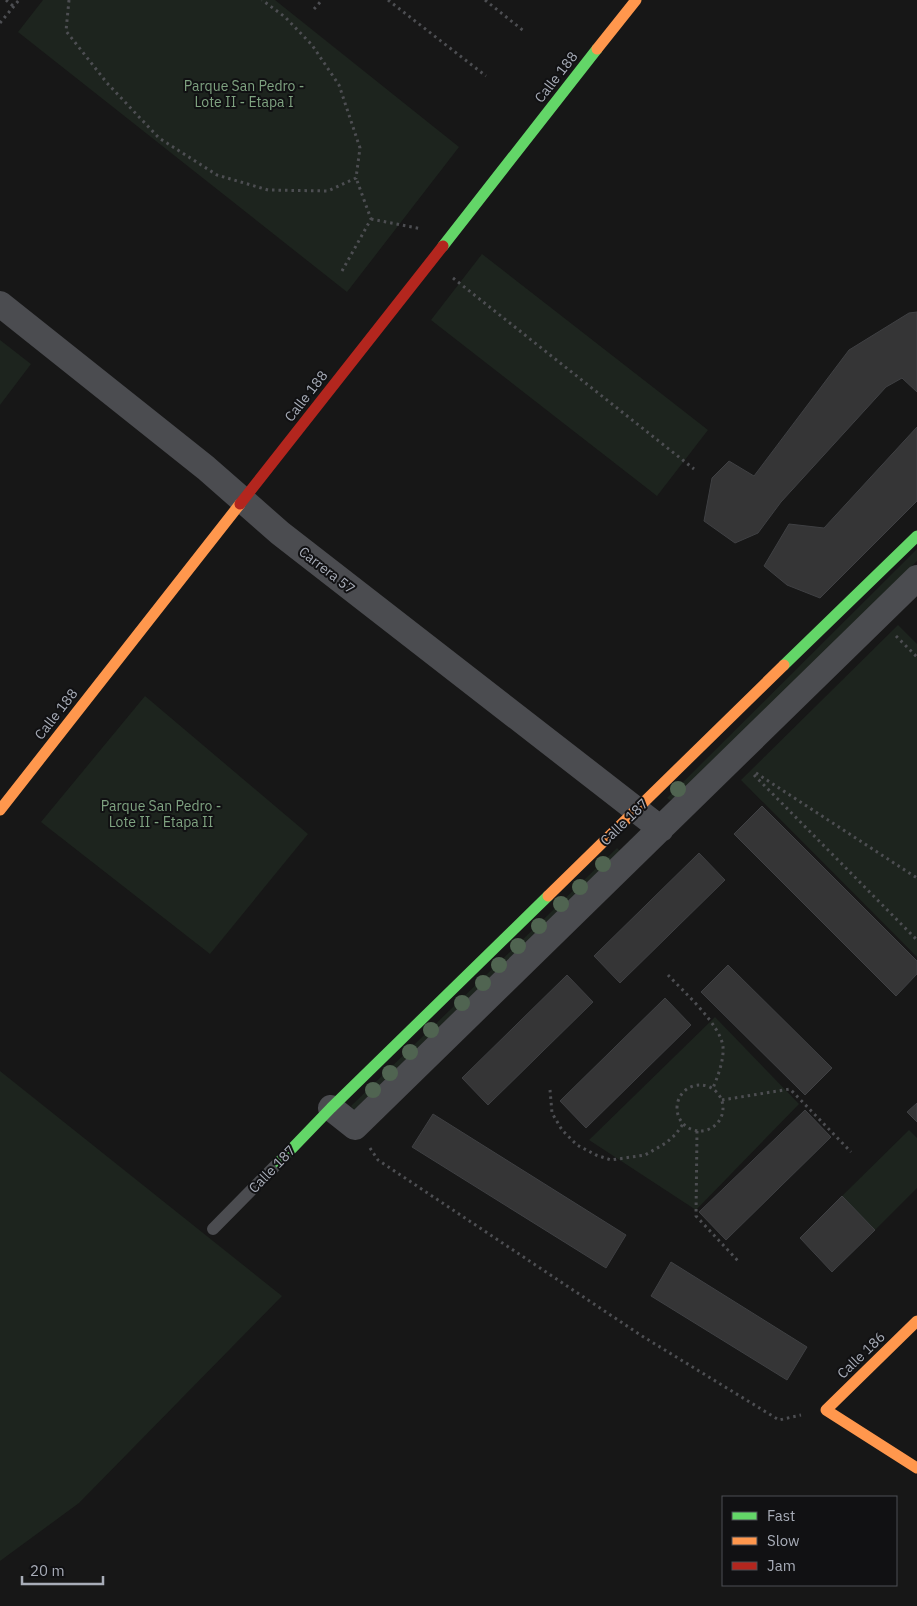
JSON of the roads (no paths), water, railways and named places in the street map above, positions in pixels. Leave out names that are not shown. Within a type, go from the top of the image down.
[{"type":"street","name":"Calle 188","points":[[0,810],[636,0]]},
{"type":"street","name":"Carrera 57","points":[[0,304],[183,449],[280,533],[661,829]]},
{"type":"street","name":"Calle 187","points":[[278,1162],[917,536]]},
{"type":"street","points":[[331,1108],[355,1127],[917,578]]},
{"type":"street","name":"Calle 186","points":[[917,1321],[826,1410],[917,1468]]},
{"type":"lane","name":"Calle 187","points":[[213,1229],[278,1162]]},
{"type":"park label","name":"Parque San Pedro - Lote II - Etapa I","points":[[244,94]]},
{"type":"park label","name":"Parque San Pedro - Lote II - Etapa II","points":[[161,814]]}]
